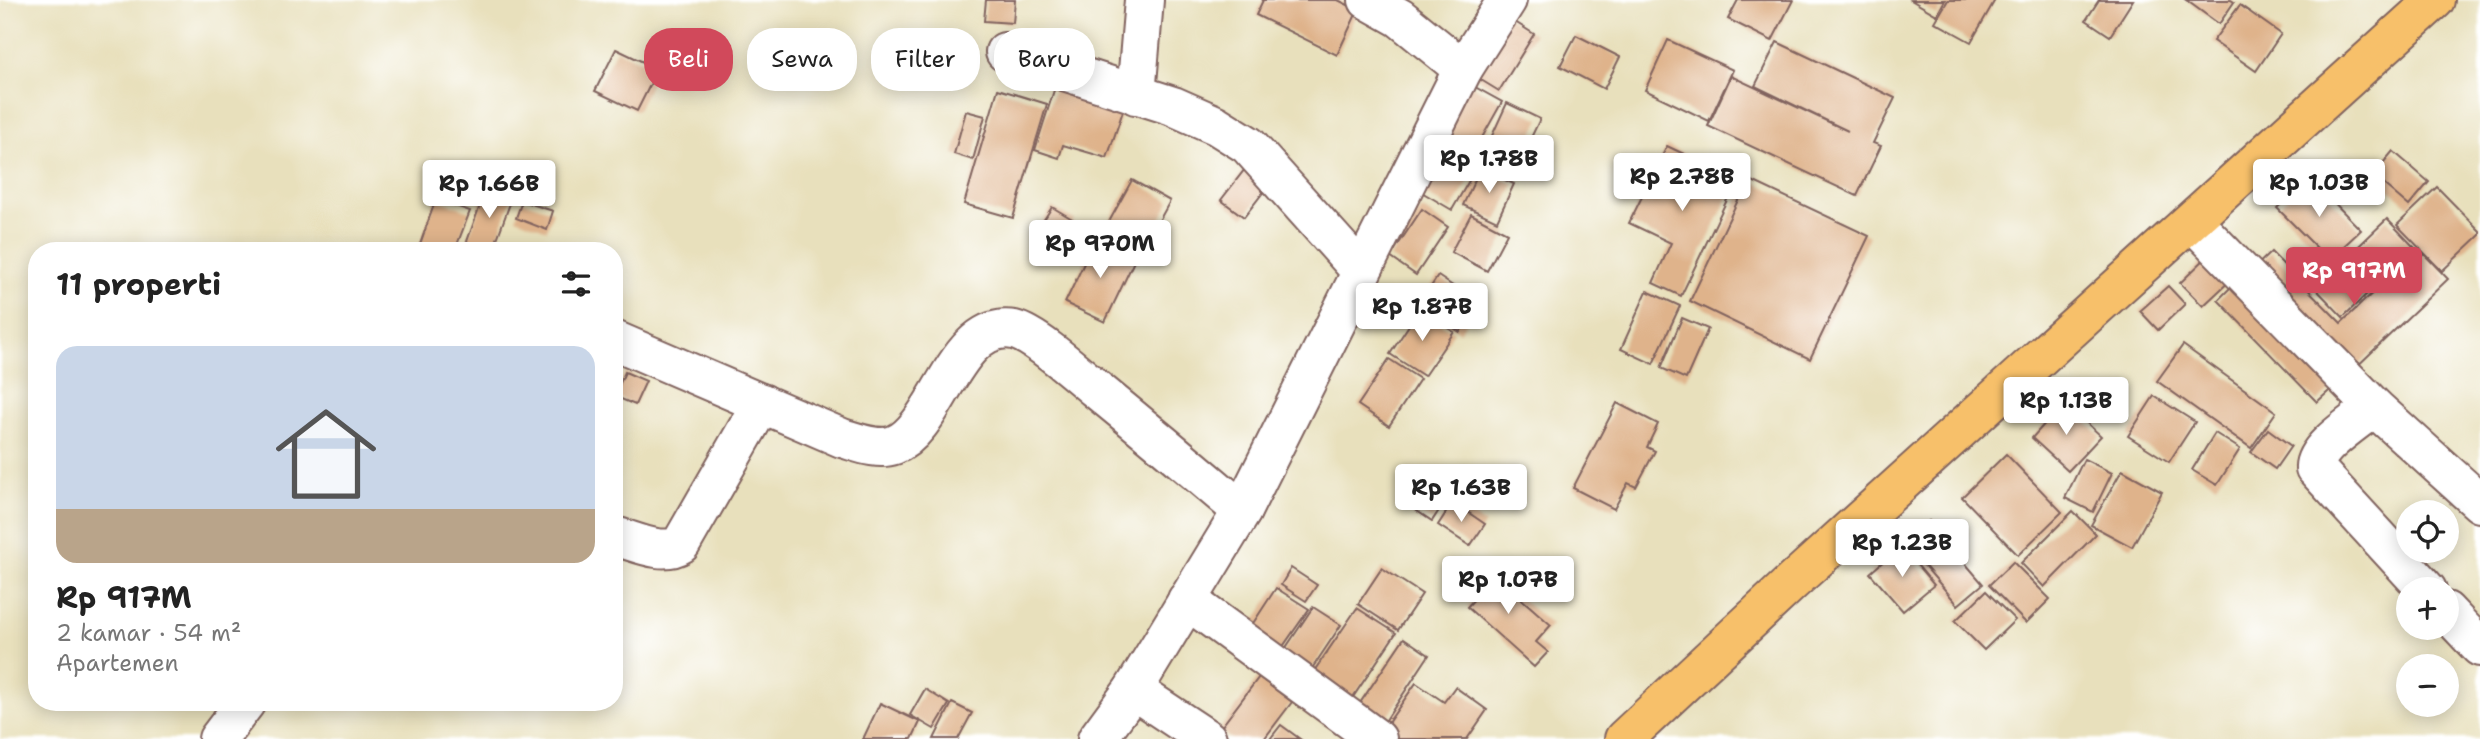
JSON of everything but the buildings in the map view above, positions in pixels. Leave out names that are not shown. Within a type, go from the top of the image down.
[{"type":"highway","points":[[1624,739],[1793,582],[2435,0]]},
{"type":"street","points":[[1136,95],[1144,0]]},
{"type":"street","points":[[1097,739],[1133,690],[1242,511],[1463,69],[1507,0]]},
{"type":"street","points":[[1391,6],[1463,69]]},
{"type":"street","points":[[1095,82],[1173,106],[1216,125],[1248,145],[1361,271]]},
{"type":"street","points":[[2192,221],[2374,407],[2480,503]]},
{"type":"street","points":[[623,344],[842,438],[873,446],[893,445],[911,433],[970,346],[991,330],[1015,330],[1032,339],[1072,369],[1242,511]]},
{"type":"street","points":[[623,539],[663,550],[673,549],[681,544],[762,403]]},
{"type":"street","points":[[2374,407],[2322,449],[2314,462],[2315,468],[2415,577]]},
{"type":"street","points":[[1187,600],[1377,739]]},
{"type":"street","points":[[2459,625],[2480,647]]},
{"type":"street","points":[[1133,690],[1207,739]]},
{"type":"street","points":[[218,739],[239,711]]}]
